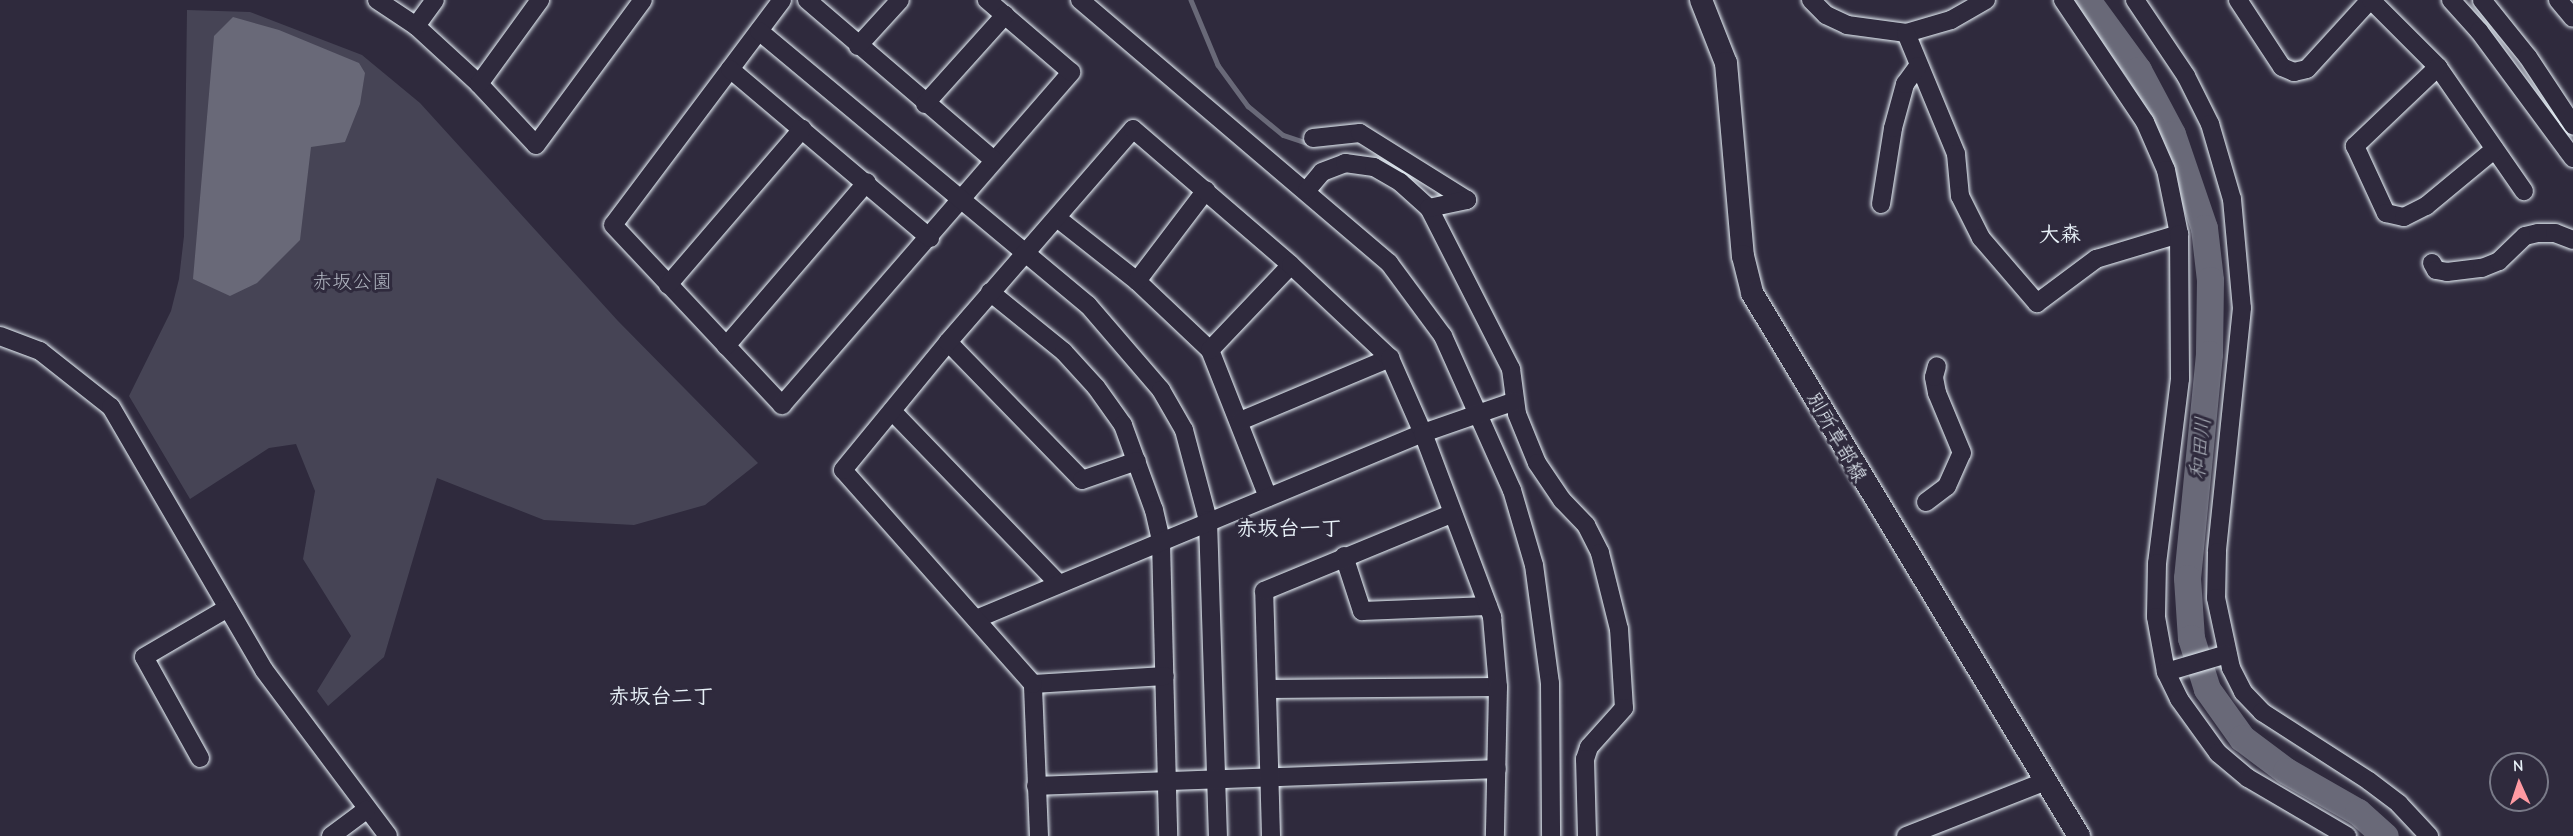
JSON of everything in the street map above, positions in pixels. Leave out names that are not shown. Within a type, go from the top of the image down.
[{"type":"main road","name":"別所草部線","points":[[1701,0],[1726,63],[1743,256],[1752,293],[2079,836]]},
{"type":"street","points":[[377,0],[416,26],[479,84],[536,145],[643,0]]},
{"type":"street","points":[[416,26],[435,0]]},
{"type":"street","points":[[479,84],[540,0]]},
{"type":"street","points":[[782,0],[613,225],[782,405],[930,238],[961,197],[1071,72],[987,0]]},
{"type":"street","points":[[807,0],[925,104],[994,160]]},
{"type":"street","points":[[858,46],[900,0]]},
{"type":"street","points":[[1811,0],[1826,15],[1847,25],[1906,33],[1951,20],[1986,0]]},
{"type":"street","points":[[2063,0],[2145,122],[2166,170],[2179,234],[2180,379],[2157,563],[2156,617],[2166,672],[2179,699],[2218,753],[2248,778],[2347,836]]},
{"type":"street","points":[[2135,0],[2186,76],[2210,124],[2232,199],[2242,308],[2217,552],[2216,598],[2227,654],[2243,692],[2262,712],[2369,781],[2399,804],[2429,836]]},
{"type":"street","points":[[2238,0],[2282,67],[2294,72],[2307,69],[2371,0],[2438,68],[2524,191]]},
{"type":"street","points":[[2451,0],[2480,31],[2573,157]]},
{"type":"street","points":[[2482,0],[2528,57],[2573,125]]},
{"type":"street","points":[[2558,0],[2573,18]]},
{"type":"street","points":[[1092,4],[1389,263],[1443,336],[1479,412],[1524,525],[1543,610],[1550,683],[1551,836]]},
{"type":"street","points":[[925,104],[1005,15]]},
{"type":"street","points":[[759,31],[1088,305],[1161,390],[1184,430],[1208,520],[1218,836]]},
{"type":"street","points":[[1906,33],[1956,154],[1959,196],[1981,238],[2037,303],[2096,259],[2179,234]]},
{"type":"street","points":[[1881,204],[1893,128],[1905,84],[1918,66]]},
{"type":"street","points":[[2438,68],[2355,146],[2386,213],[2404,217],[2426,206],[2495,149]]},
{"type":"street","points":[[730,69],[867,182],[930,238]]},
{"type":"street","points":[[668,285],[802,129]]},
{"type":"street","points":[[1039,836],[1033,684],[843,470],[990,292],[1133,129],[1291,265],[1390,358],[1423,433],[1450,514],[1488,606],[1498,687],[1495,836]]},
{"type":"street","points":[[1313,138],[1360,133],[1467,200],[1429,208]]},
{"type":"street","points":[[1307,190],[1322,172],[1345,163],[1374,167],[1400,182],[1429,208],[1511,369],[1517,414],[1537,463],[1562,500],[1586,525],[1600,553],[1619,629],[1624,708],[1590,747],[1585,759],[1587,836]]},
{"type":"street","points":[[726,346],[867,182]]},
{"type":"street","points":[[1137,281],[1206,190]]},
{"type":"street","points":[[1057,218],[1137,281],[1210,350],[1240,421],[1268,497]]},
{"type":"street","points":[[2432,263],[2436,270],[2447,272],[2482,268],[2499,261],[2525,236],[2555,233],[2573,240]]},
{"type":"street","points":[[1210,350],[1291,265]]},
{"type":"street","points":[[990,292],[1064,352],[1096,387],[1123,425],[1137,461],[1161,541],[1168,836]]},
{"type":"street","points":[[0,336],[40,351],[111,407],[264,670],[366,810],[388,836]]},
{"type":"street","points":[[948,342],[1082,480],[1137,461]]},
{"type":"street","points":[[1240,421],[1390,358]]},
{"type":"street","points":[[1926,502],[1947,486],[1962,453],[1937,393],[1934,377],[1937,366]]},
{"type":"street","points":[[976,618],[1208,520],[1423,433],[1515,401]]},
{"type":"street","points":[[892,411],[1058,583]]},
{"type":"street","points":[[1271,836],[1269,689],[1264,591],[1450,514]]},
{"type":"street","points":[[1344,556],[1362,611],[1488,606]]},
{"type":"street","points":[[200,758],[144,657],[228,608]]},
{"type":"street","points":[[2166,672],[2227,654]]},
{"type":"street","points":[[1033,684],[1165,676]]},
{"type":"street","points":[[1269,689],[1498,687]]},
{"type":"street","points":[[1036,786],[1269,775],[1497,768]]},
{"type":"street","points":[[1906,836],[2046,781]]},
{"type":"street","points":[[331,836],[366,810]]},
{"type":"green space","name":"赤坂公園","points":[[187,10],[250,12],[362,55],[420,103],[618,321],[758,463],[705,505],[634,525],[544,520],[437,478],[384,657],[328,706],[317,691],[351,636],[303,559],[315,491],[296,444],[269,448],[190,499],[129,396],[171,311],[179,279],[184,236]]},
{"type":"water","points":[[233,17],[279,30],[359,63],[365,73],[360,104],[345,142],[311,147],[300,240],[257,283],[230,296],[193,279],[214,36]]},
{"type":"waterway","points":[[1191,0],[1218,65],[1248,106],[1283,135],[1310,144]]},
{"type":"waterway","name":"和田川","points":[[2087,0],[2138,70],[2172,134],[2204,228],[2210,280],[2209,354],[2187,578],[2191,638],[2207,689],[2242,738],[2286,771],[2358,812],[2385,836]]},
{"type":"district","name":"大森","points":[[2060,234]]},
{"type":"district","name":"赤坂台一丁","points":[[1289,528]]},
{"type":"district","name":"赤坂台二丁","points":[[661,696]]}]
